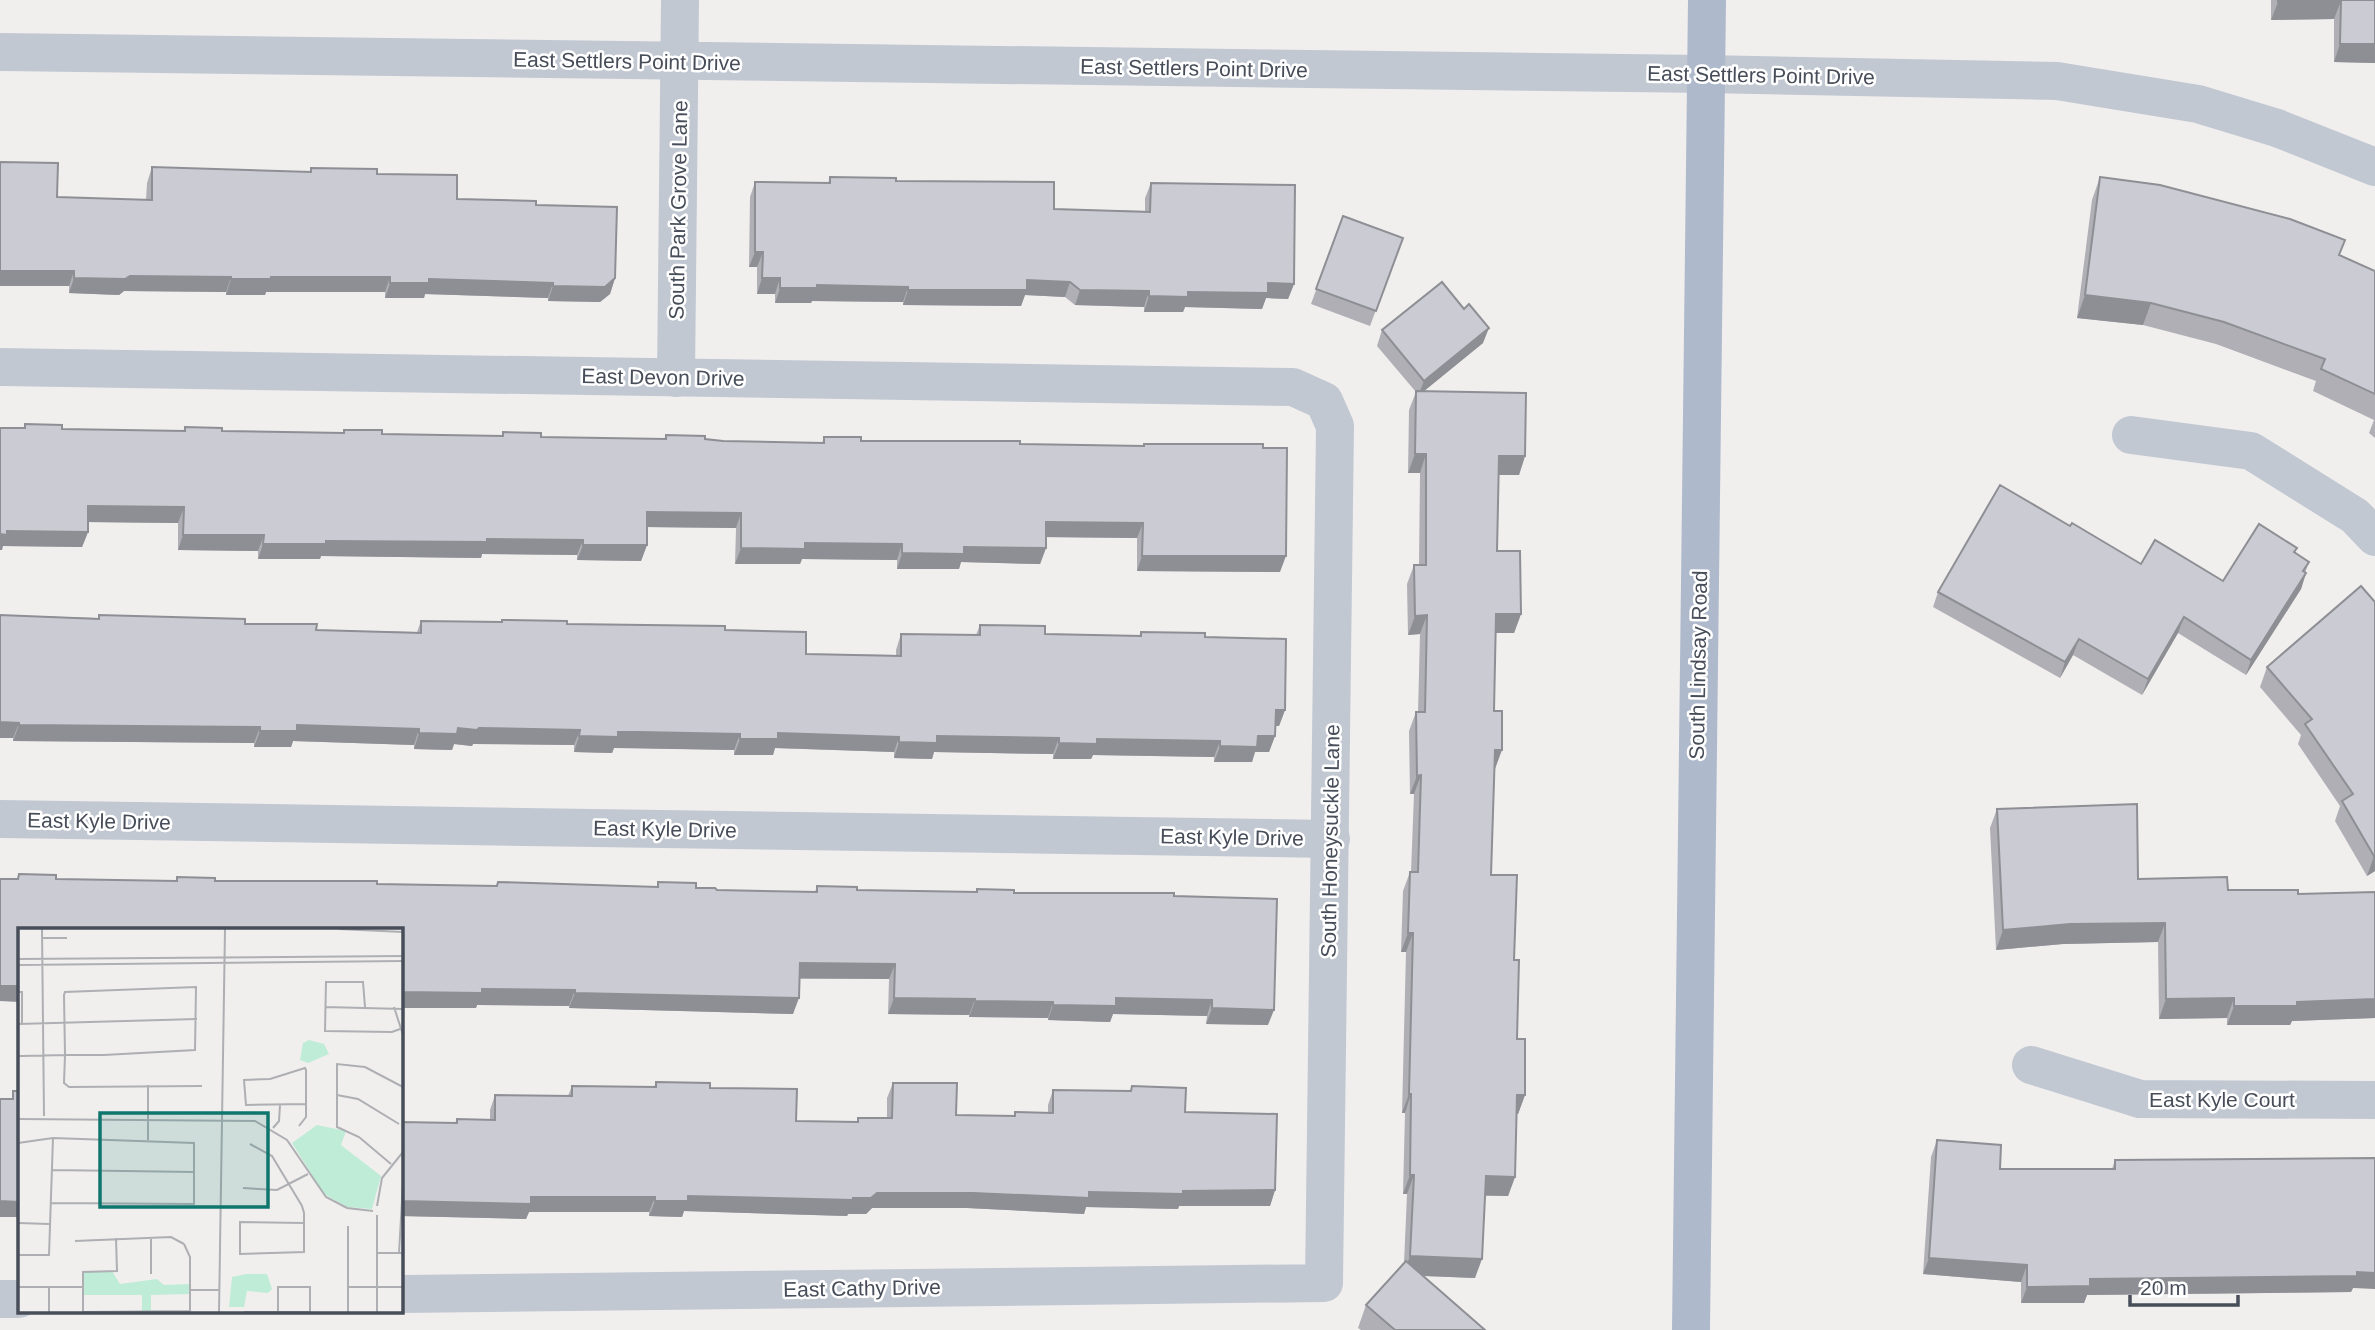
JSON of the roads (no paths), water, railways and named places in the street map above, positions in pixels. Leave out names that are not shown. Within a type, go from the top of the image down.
[{"type":"main road","name":"South Lindsay Road","points":[[1691,1330],[1707,0]]},
{"type":"street","name":"South Park Grove Lane","points":[[676,378],[680,0]]},
{"type":"street","name":"East Settlers Point Drive","points":[[0,52],[1706,74],[2057,82],[2198,104],[2277,128],[2375,167]]},
{"type":"street","name":"East Devon Drive","points":[[0,367],[1293,387],[1324,401]]},
{"type":"street","name":"South Honeysuckle Lane","points":[[1324,401],[1335,426],[1324,1283]]},
{"type":"street","points":[[2131,435],[2251,451],[2355,516],[2375,537]]},
{"type":"street","name":"East Kyle Drive","points":[[0,819],[1331,839]]},
{"type":"street","name":"East Kyle Court","points":[[2031,1065],[2140,1099],[2375,1100]]},
{"type":"street","name":"East Cathy Drive","points":[[402,1294],[1324,1283]]},
{"type":"street","points":[[0,1299],[18,1299]]}]
